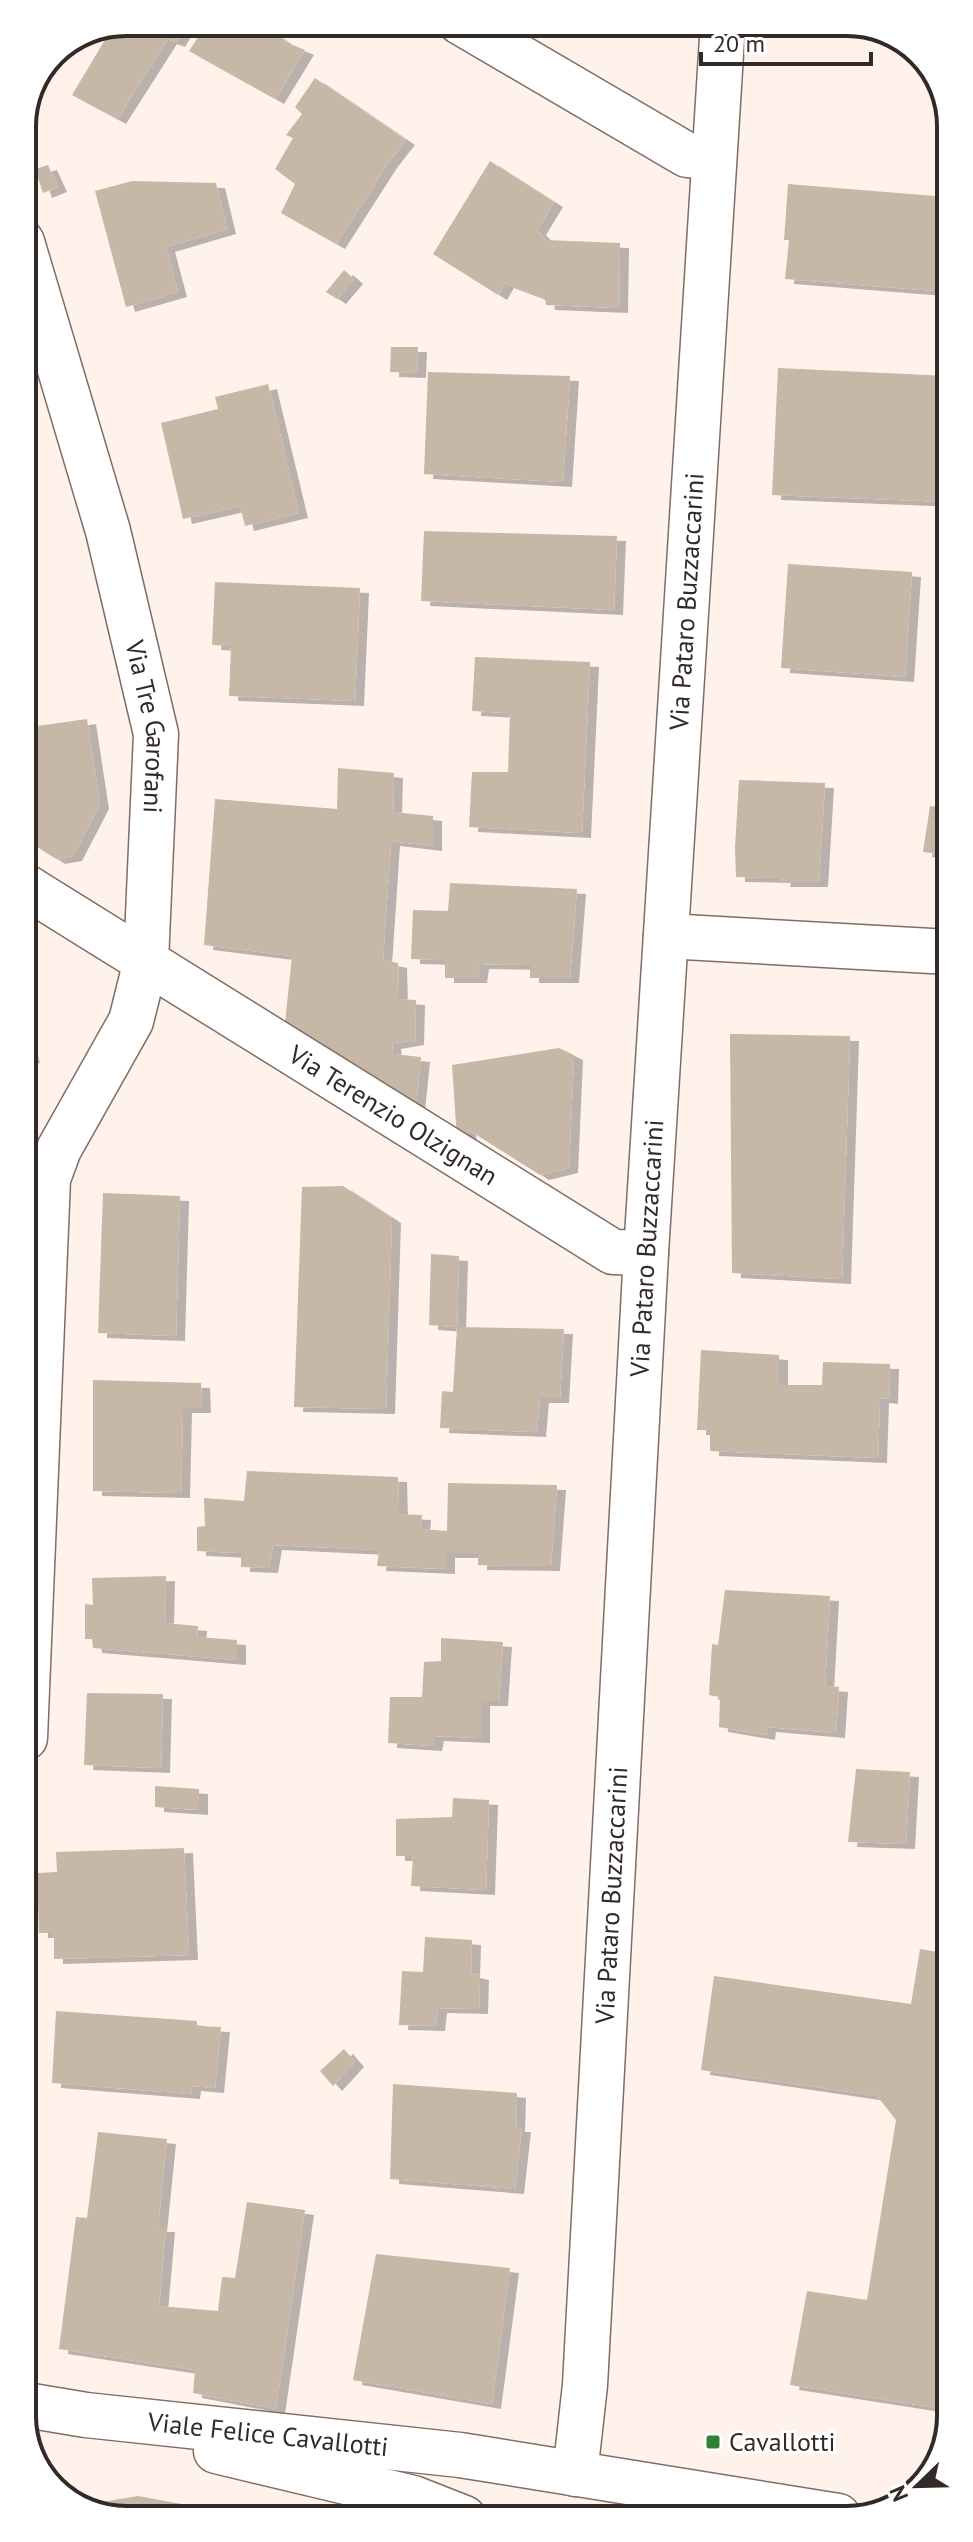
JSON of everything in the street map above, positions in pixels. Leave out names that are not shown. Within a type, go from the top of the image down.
[{"type":"street","points":[[484,36],[687,155],[714,158]]},
{"type":"street","name":"Via Pataro Buzzaccarini","points":[[575,2474],[585,2385],[646,1253],[722,36]]},
{"type":"street","name":"Via Tre Garofani","points":[[36,289],[108,531],[156,734],[146,961],[131,1021],[36,1184]]},
{"type":"street","name":"Via Terenzio Olzignan","points":[[36,893],[613,1252],[646,1253]]},
{"type":"street","points":[[666,936],[937,951]]},
{"type":"street","points":[[36,2407],[86,2415]]},
{"type":"street","name":"Viale Felice Cavallotti","points":[[86,2415],[451,2454],[775,2506]]},
{"type":"street","name":"Viale Felice Cavallotti","points":[[86,2415],[413,2498],[433,2506]]},
{"type":"building","points":[[180,36],[176,42],[168,39],[117,119],[72,95],[105,39]]},
{"type":"building","points":[[199,36],[278,36],[305,50],[275,99],[189,51]]},
{"type":"building","points":[[315,78],[406,140],[336,244],[281,213],[295,184],[275,169],[293,138],[286,135],[302,114],[295,107]]},
{"type":"building","points":[[490,161],[554,202],[537,230],[546,240],[620,243],[619,308],[546,305],[545,298],[505,283],[498,295],[433,254]]},
{"type":"building","points":[[48,165],[58,187],[43,193],[36,169]]},
{"type":"building","points":[[132,181],[216,183],[227,229],[166,247],[178,292],[126,307],[95,191]]},
{"type":"building","points":[[788,184],[937,196],[937,291],[785,279],[789,240],[784,240]]},
{"type":"building","points":[[344,270],[354,279],[337,299],[326,292]]},
{"type":"building","points":[[391,347],[418,347],[417,373],[390,372]]},
{"type":"building","points":[[778,368],[937,375],[937,502],[772,495]]},
{"type":"building","points":[[428,372],[570,376],[563,482],[424,474]]},
{"type":"building","points":[[268,384],[299,513],[245,526],[240,506],[183,519],[161,423],[218,409],[215,397]]},
{"type":"building","points":[[424,531],[617,536],[614,610],[421,601]]},
{"type":"building","points":[[788,564],[912,572],[905,677],[781,668]]},
{"type":"building","points":[[215,582],[360,588],[355,701],[229,696],[231,646],[212,645]]},
{"type":"building","points":[[475,657],[590,662],[582,833],[469,827],[472,772],[508,772],[510,713],[472,711]]},
{"type":"building","points":[[87,719],[100,804],[73,856],[56,859],[36,846],[36,726]]},
{"type":"building","points":[[338,768],[394,773],[393,812],[433,816],[433,846],[391,841],[383,960],[398,963],[399,999],[416,1000],[415,1040],[392,1044],[393,1054],[421,1057],[416,1106],[284,1032],[292,956],[204,945],[215,799],[337,809]]},
{"type":"building","points":[[739,780],[825,783],[819,882],[736,877]]},
{"type":"building","points":[[930,806],[937,807],[937,854],[923,852]]},
{"type":"building","points":[[450,883],[577,889],[570,978],[530,978],[530,965],[480,964],[478,978],[445,978],[445,960],[411,959],[413,910],[448,911]]},
{"type":"building","points":[[730,1034],[850,1036],[842,1279],[732,1273]]},
{"type":"building","points":[[559,1048],[574,1055],[569,1168],[540,1175],[467,1129],[468,1138],[457,1140],[452,1065]]},
{"type":"building","points":[[343,1186],[392,1218],[386,1409],[294,1407],[302,1187]]},
{"type":"building","points":[[103,1193],[180,1196],[176,1336],[98,1333]]},
{"type":"building","points":[[431,1254],[459,1256],[457,1327],[429,1325]]},
{"type":"building","points":[[457,1327],[564,1329],[560,1398],[540,1398],[537,1432],[440,1428],[442,1391],[453,1392]]},
{"type":"building","points":[[701,1350],[779,1355],[779,1385],[822,1385],[823,1362],[890,1364],[889,1399],[880,1398],[878,1458],[710,1451],[710,1430],[697,1430]]},
{"type":"building","points":[[93,1380],[201,1383],[202,1408],[183,1408],[181,1493],[93,1491]]},
{"type":"building","points":[[247,1471],[398,1477],[399,1514],[422,1515],[421,1529],[447,1531],[448,1483],[557,1485],[551,1566],[478,1565],[478,1553],[446,1553],[446,1569],[377,1566],[379,1550],[273,1545],[269,1568],[241,1567],[241,1553],[197,1551],[197,1527],[205,1526],[204,1498],[244,1501]]},
{"type":"building","points":[[166,1576],[165,1623],[198,1626],[197,1637],[237,1640],[237,1660],[93,1648],[92,1639],[85,1639],[85,1604],[93,1605],[92,1578]]},
{"type":"building","points":[[725,1590],[830,1596],[825,1686],[839,1687],[836,1733],[767,1727],[766,1735],[719,1727],[720,1697],[709,1695],[712,1644],[718,1645]]},
{"type":"building","points":[[441,1638],[503,1642],[499,1701],[481,1701],[481,1738],[435,1736],[433,1746],[388,1743],[390,1697],[422,1697],[424,1662],[441,1661]]},
{"type":"building","points":[[87,1693],[163,1694],[161,1768],[84,1765]]},
{"type":"building","points":[[856,1769],[910,1772],[906,1844],[848,1842]]},
{"type":"building","points":[[155,1786],[199,1789],[199,1810],[155,1807]]},
{"type":"building","points":[[453,1798],[489,1800],[486,1890],[411,1886],[413,1856],[396,1856],[396,1819],[452,1817]]},
{"type":"building","points":[[184,1848],[189,1955],[54,1959],[54,1933],[39,1933],[37,1873],[57,1872],[56,1852]]},
{"type":"building","points":[[425,1937],[472,1940],[471,1973],[480,1975],[479,2009],[438,2008],[436,2026],[399,2025],[402,1971],[423,1972]]},
{"type":"building","points":[[920,1949],[937,1952],[937,2408],[790,2385],[807,2291],[867,2300],[896,2120],[877,2096],[701,2070],[714,1976],[911,2004]]},
{"type":"building","points":[[56,2011],[197,2021],[197,2026],[221,2027],[215,2088],[192,2086],[191,2094],[52,2083]]},
{"type":"building","points":[[344,2049],[355,2062],[333,2086],[320,2071]]},
{"type":"building","points":[[393,2084],[517,2093],[516,2127],[522,2127],[515,2189],[390,2179]]},
{"type":"building","points":[[98,2132],[167,2139],[158,2227],[166,2227],[159,2306],[218,2311],[222,2277],[235,2278],[247,2202],[305,2210],[276,2409],[193,2393],[195,2370],[59,2349],[76,2217],[87,2218]]},
{"type":"building","points":[[376,2254],[510,2268],[492,2404],[353,2380]]},
{"type":"building","points":[[138,2496],[192,2506],[120,2506],[101,2502]]},
{"type":"place","name":"Cavallotti","points":[[713,2442]]}]
